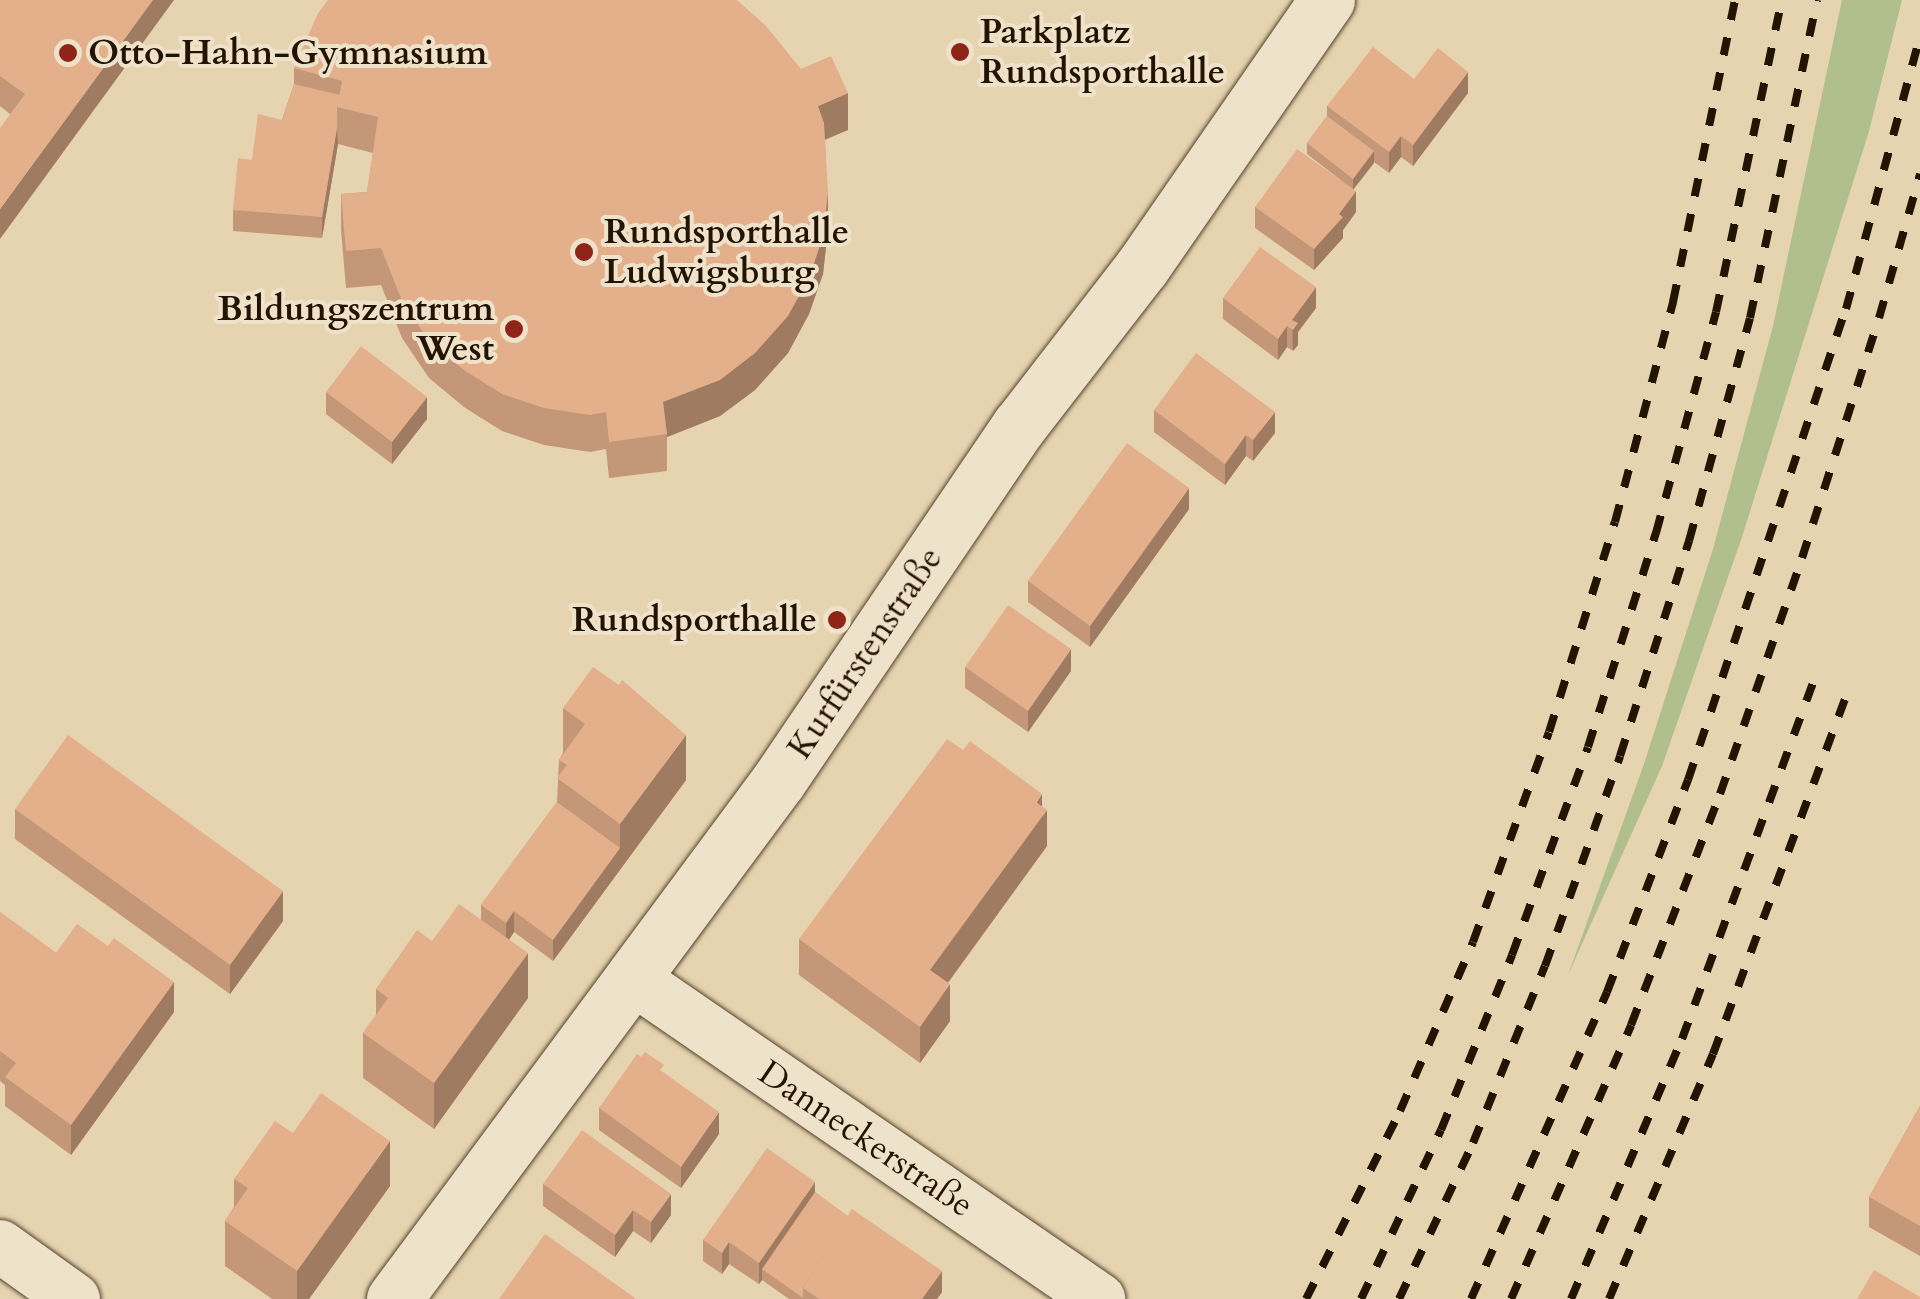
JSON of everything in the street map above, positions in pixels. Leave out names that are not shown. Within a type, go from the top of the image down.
[{"type":"street","name":"Kurfürstenstraße","points":[[394,1299],[779,780],[1020,426],[1142,267],[1327,0]]},
{"type":"street","name":"Danneckerstraße","points":[[632,978],[1099,1299]]},
{"type":"street","points":[[0,1246],[74,1299]]},
{"type":"green space","points":[[1842,0],[1902,0],[1869,131],[1742,537],[1662,766],[1568,975],[1644,764],[1713,549],[1773,326]]},
{"type":"building","name":"Otto-Hahn-Gymnasium","points":[[0,0],[153,0],[0,209],[0,128],[25,94],[0,76]]},
{"type":"building","name":"Rundsporthalle Ludwigsburg","points":[[328,0],[737,0],[766,26],[801,69],[831,56],[848,93],[818,106],[824,123],[828,193],[823,237],[809,278],[788,316],[755,353],[720,380],[663,402],[667,434],[609,442],[606,412],[590,415],[544,408],[502,394],[464,370],[429,341],[402,301],[381,248],[346,251],[341,194],[367,192],[378,117],[337,107],[342,81],[294,68],[318,13]]},
{"type":"building","points":[[1373,47],[1414,79],[1438,48],[1468,72],[1413,145],[1401,136],[1389,152],[1327,106]]},
{"type":"building","points":[[294,84],[340,95],[322,217],[233,210],[238,158],[252,160],[258,114],[282,120]]},
{"type":"building","points":[[1327,116],[1374,151],[1353,179],[1307,143]]},
{"type":"building","points":[[1297,149],[1356,191],[1339,214],[1343,217],[1314,249],[1255,207]]},
{"type":"building","points":[[1260,247],[1316,287],[1292,320],[1298,323],[1293,330],[1287,326],[1278,339],[1223,298]]},
{"type":"building","points":[[361,346],[427,397],[392,442],[326,392]]},
{"type":"building","points":[[1196,353],[1275,412],[1253,440],[1246,435],[1225,464],[1154,410]]},
{"type":"building","points":[[1127,443],[1189,488],[1090,626],[1028,581]]},
{"type":"building","points":[[1008,605],[1071,649],[1028,711],[965,667]]},
{"type":"building","points":[[593,667],[619,685],[622,680],[686,735],[620,824],[557,778],[567,765],[559,760],[585,724],[563,708]]},
{"type":"building","points":[[68,735],[283,891],[230,965],[15,809]]},
{"type":"building","points":[[947,739],[963,750],[970,741],[1042,794],[1036,802],[1047,810],[930,970],[950,984],[920,1027],[799,939]]},
{"type":"building","points":[[557,802],[620,848],[553,940],[514,911],[506,923],[481,905]]},
{"type":"building","points":[[459,904],[528,953],[434,1083],[363,1033],[388,998],[376,989],[417,930],[432,941]]},
{"type":"building","points":[[0,912],[56,953],[77,924],[108,946],[114,938],[174,982],[71,1125],[5,1077],[16,1063],[0,1051]]},
{"type":"building","points":[[645,1052],[664,1065],[660,1070],[719,1112],[681,1167],[599,1108],[637,1054],[641,1057]]},
{"type":"building","points":[[321,1093],[390,1141],[297,1271],[225,1221],[248,1188],[234,1179],[275,1121],[293,1133]]},
{"type":"building","points":[[1920,1106],[1920,1226],[1869,1197]]},
{"type":"building","points":[[582,1130],[671,1194],[651,1222],[633,1210],[615,1235],[543,1184]]},
{"type":"building","points":[[767,1148],[815,1182],[759,1263],[729,1242],[722,1253],[703,1240]]},
{"type":"building","points":[[815,1192],[848,1216],[803,1288],[803,1298],[762,1269]]},
{"type":"building","points":[[852,1209],[942,1271],[922,1299],[819,1299],[803,1288]]},
{"type":"building","points":[[545,1234],[635,1298],[499,1299]]},
{"type":"building","points":[[1874,1270],[1920,1297],[1920,1299],[1857,1299]]},
{"type":"railway","points":[[1306,1299],[1400,1111],[1473,942],[1549,732],[1615,522],[1673,302],[1735,0]]},
{"type":"railway","points":[[1361,1299],[1441,1130],[1512,955],[1588,747],[1656,533],[1716,312],[1782,0]]},
{"type":"railway","points":[[1399,1299],[1473,1143],[1545,966],[1620,756],[1689,541],[1750,318],[1817,0]]},
{"type":"railway","points":[[1471,1299],[1607,992],[1688,780],[1846,309],[1920,36]]},
{"type":"railway","points":[[1511,1299],[1631,1025],[1720,794],[1802,558],[1879,318],[1920,174]]},
{"type":"railway","points":[[1571,1299],[1682,1039],[1815,677]]},
{"type":"railway","points":[[1609,1299],[1713,1054],[1849,689]]},
{"type":"place","name":"Parkplatz Rundsporthalle","points":[[960,52]]},
{"type":"place","name":"Otto-Hahn-Gymnasium","points":[[68,53]]},
{"type":"place","name":"Rundsporthalle Ludwigsburg","points":[[584,252]]},
{"type":"place","name":"Bildungszentrum West","points":[[514,329]]},
{"type":"place","name":"Rundsporthalle","points":[[837,620]]}]
